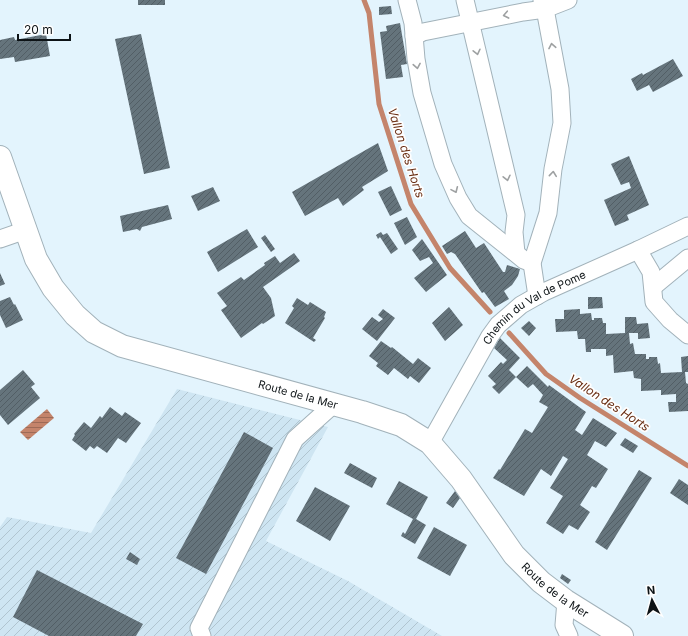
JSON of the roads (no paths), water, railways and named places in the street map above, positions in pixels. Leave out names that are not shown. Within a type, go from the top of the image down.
[{"type":"main road","name":"Route de la Mer","points":[[0,157],[36,259],[53,288],[75,315],[94,332],[122,346],[334,404],[401,425],[430,443],[460,479],[514,555],[541,582],[566,601],[622,636]]},
{"type":"street","points":[[407,0],[413,23],[416,59],[422,93],[443,164],[462,204],[470,216],[524,260],[532,263]]},
{"type":"street","points":[[465,0],[516,216],[514,232],[516,253]]},
{"type":"street","points":[[414,36],[423,32],[523,12],[543,5],[568,0]]},
{"type":"street","points":[[537,296],[532,263],[548,213],[553,169],[562,123],[560,89],[543,5]]},
{"type":"street","name":"Chemin du Val de Pome","points":[[430,443],[490,336],[498,325],[521,305],[537,296],[688,226]]},
{"type":"street","points":[[0,239],[26,230]]},
{"type":"street","points":[[638,250],[651,272],[654,302],[670,320],[688,335]]},
{"type":"street","points":[[653,287],[688,258]]},
{"type":"street","points":[[202,636],[199,628],[295,439],[334,404]]},
{"type":"street","points":[[566,601],[564,625],[568,636]]},
{"type":"waterway","name":"Vallon des Horts","points":[[364,0],[369,13],[379,104],[411,204],[450,268],[490,312]]},
{"type":"waterway","name":"Vallon des Horts","points":[[509,333],[546,374],[580,398],[688,466]]}]
